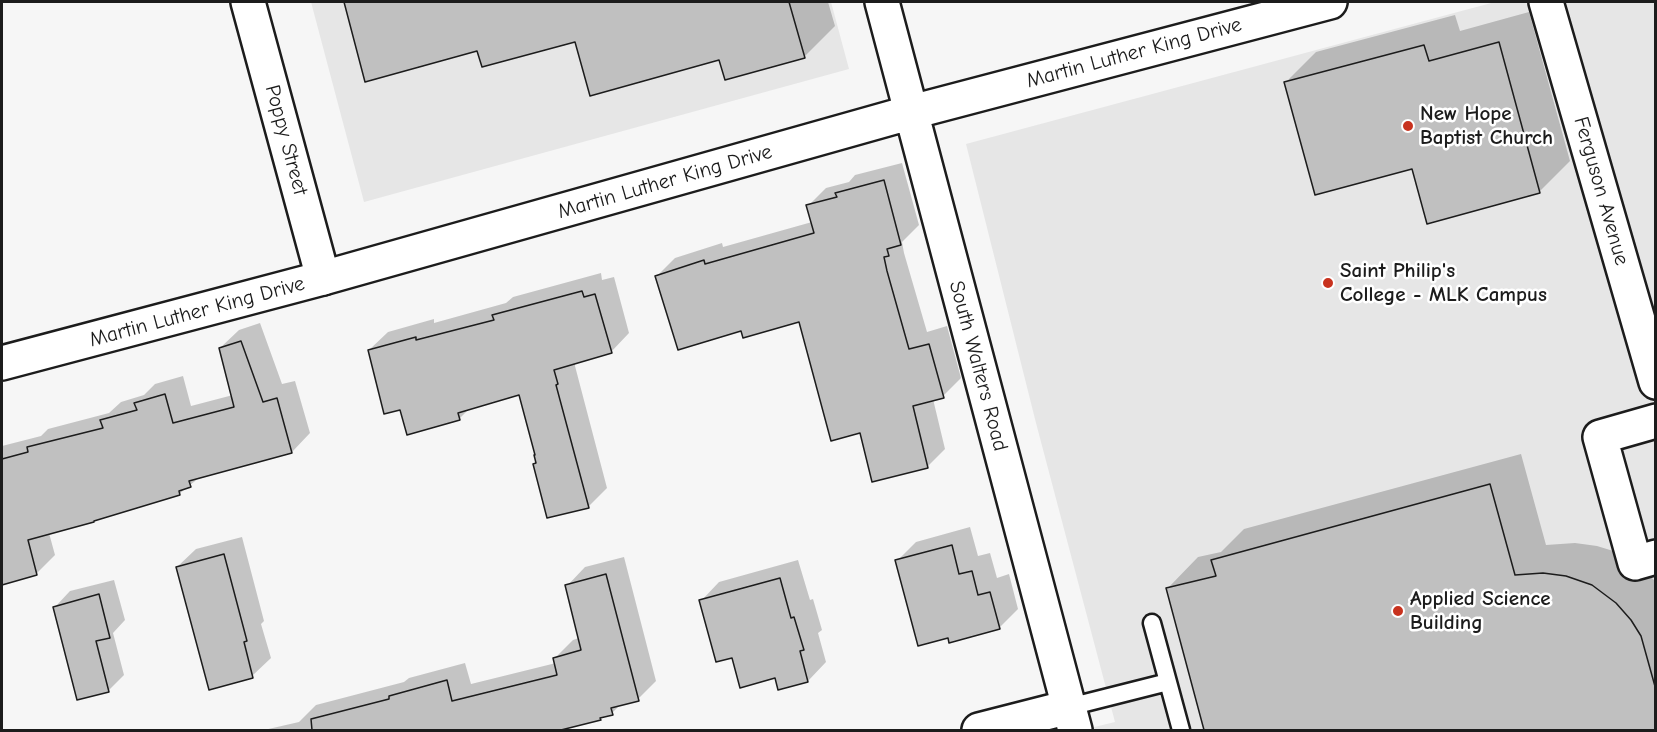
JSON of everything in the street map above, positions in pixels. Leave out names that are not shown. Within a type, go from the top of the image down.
[{"type":"main road","name":"Poppy Street","points":[[248,2],[323,278]]},
{"type":"main road","name":"South Walters Road","points":[[882,2],[1072,719]]},
{"type":"main road","name":"Martin Luther King Drive","points":[[2,363],[323,278],[912,112],[1330,2]]},
{"type":"main road","name":"Ferguson Avenue","points":[[1546,2],[1656,382]]},
{"type":"main road","points":[[1656,421],[1600,437],[1635,563],[1656,557]]},
{"type":"main road","points":[[979,730],[1072,719]]},
{"type":"lane","points":[[1152,623],[1181,730]]},
{"type":"lane","points":[[1072,719],[1168,682]]},
{"type":"shaded area","points":[[311,2],[831,2],[849,69],[364,202]]},
{"type":"shaded area","name":"Saint Philip's College - MLK Campus","points":[[1495,2],[1655,2],[1655,730],[1082,730],[1115,722],[1036,423],[966,144]]},
{"type":"building","points":[[344,2],[789,2],[805,58],[725,80],[719,60],[590,96],[575,42],[482,67],[477,51],[365,82]]},
{"type":"building","name":"New Hope Baptist Church","points":[[1499,42],[1540,193],[1427,224],[1412,169],[1315,195],[1284,82],[1424,45],[1429,61]]},
{"type":"building","points":[[884,180],[901,245],[887,249],[889,256],[884,257],[887,271],[909,349],[929,344],[944,398],[913,406],[928,468],[872,482],[860,433],[831,441],[799,322],[743,338],[741,331],[678,350],[655,276],[704,260],[705,264],[814,233],[806,205],[837,197],[835,193]]},
{"type":"building","points":[[582,291],[584,297],[595,294],[612,353],[554,370],[589,508],[547,518],[533,464],[536,463],[535,455],[519,395],[458,413],[460,420],[407,435],[400,410],[384,414],[368,350],[494,320],[492,315]]},
{"type":"building","points":[[241,341],[263,402],[277,398],[292,453],[189,481],[191,487],[179,491],[180,495],[28,540],[37,575],[2,585],[2,459],[28,452],[27,447],[103,428],[100,420],[137,410],[134,403],[165,394],[173,423],[234,407],[219,348]]},
{"type":"building","name":"Applied Science Building","points":[[1490,484],[1515,575],[1543,573],[1566,576],[1592,585],[1616,603],[1631,620],[1641,636],[1656,690],[1656,730],[1204,730],[1166,588],[1216,576],[1211,560]]},
{"type":"building","points":[[952,545],[959,574],[972,571],[978,595],[990,592],[1000,629],[949,643],[948,638],[918,646],[895,560]]},
{"type":"building","points":[[224,554],[247,641],[244,642],[253,678],[209,690],[176,567]]},
{"type":"building","points":[[606,574],[639,701],[611,708],[613,715],[561,730],[312,730],[311,719],[389,699],[389,696],[447,680],[452,701],[557,675],[553,658],[581,650],[565,585]]},
{"type":"building","points":[[780,578],[791,618],[794,617],[804,650],[800,651],[808,682],[778,690],[775,678],[740,688],[732,658],[716,662],[699,600]]},
{"type":"building","points":[[99,594],[110,638],[96,641],[109,692],[77,700],[53,607]]},
{"type":"place","name":"New Hope Baptist Church","points":[[1408,126]]},
{"type":"place","name":"Saint Philip's College - MLK Campus","points":[[1328,283]]},
{"type":"place","name":"Applied Science Building","points":[[1398,611]]}]
